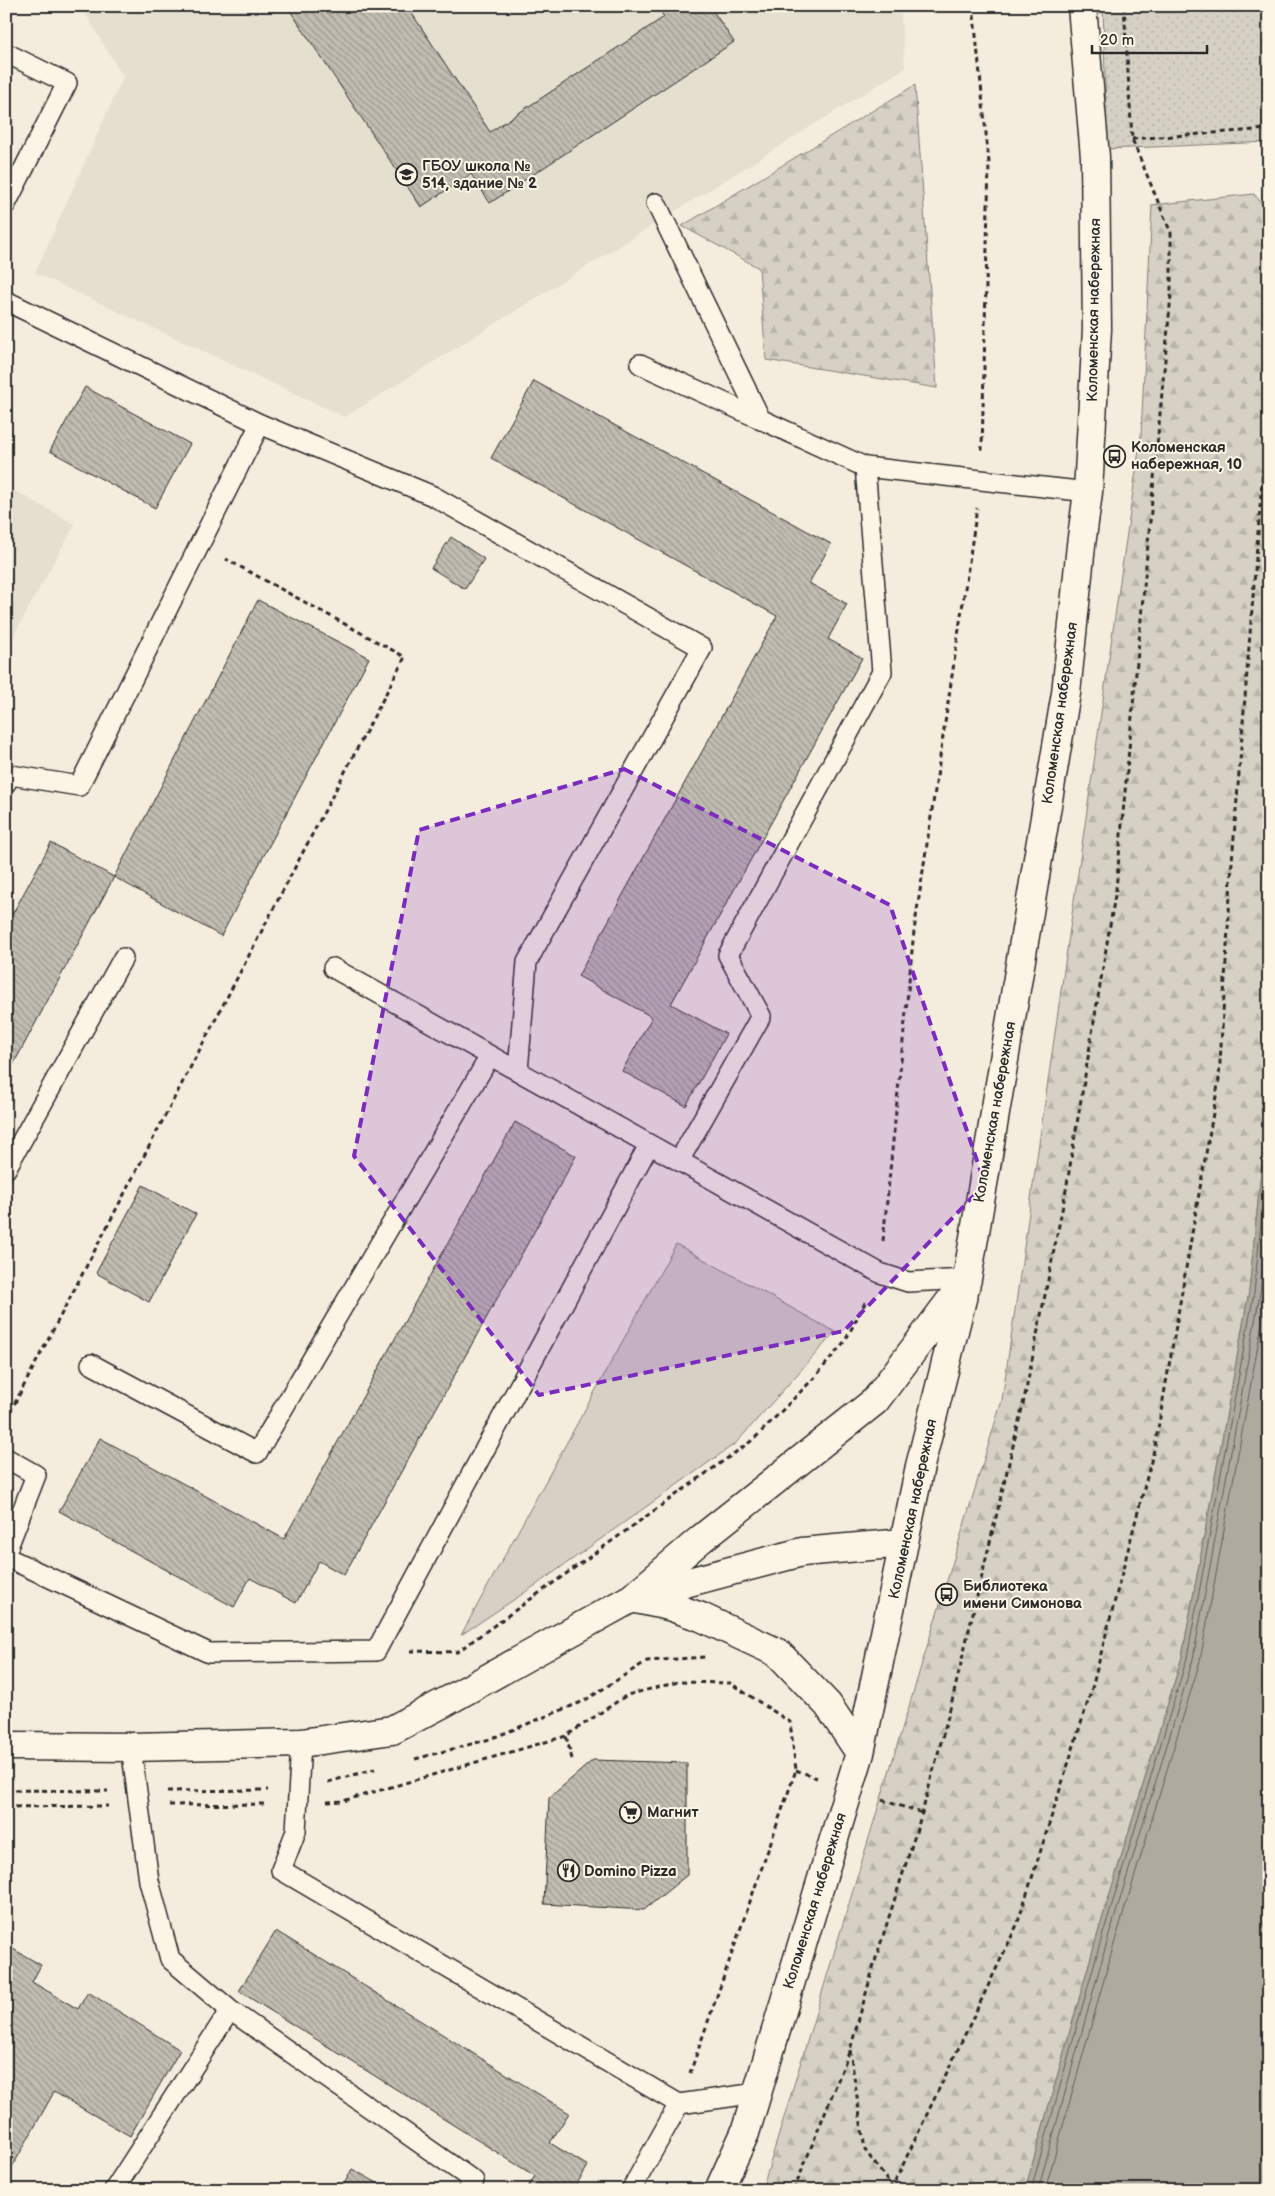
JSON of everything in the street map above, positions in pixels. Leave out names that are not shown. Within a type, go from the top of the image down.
[{"type":"street","name":"Коломенская набережная","points":[[719,2190],[745,2133],[860,1753],[920,1466],[967,1279],[1066,693],[1088,492],[1097,329],[1095,156],[1082,6]]},
{"type":"street","points":[[6,1746],[131,1748],[301,1744],[392,1730],[632,1598],[724,1520],[875,1401],[967,1279]]},
{"type":"street","points":[[632,1598],[802,1552],[904,1543]]},
{"type":"street","points":[[632,1598],[669,1606],[701,1617],[778,1653],[828,1705],[860,1753]]},
{"type":"lane","points":[[6,54],[67,83],[6,204]]},
{"type":"lane","points":[[656,203],[761,420]]},
{"type":"lane","points":[[6,301],[260,424],[433,496],[702,648],[527,962],[518,1071]]},
{"type":"lane","points":[[640,364],[865,467],[1088,492]]},
{"type":"lane","points":[[6,783],[11,775],[79,786],[260,424]]},
{"type":"lane","points":[[679,1161],[761,1016],[728,954],[882,672],[865,467]]},
{"type":"lane","points":[[6,1169],[123,958]]},
{"type":"lane","points":[[333,968],[880,1273],[908,1282],[967,1279]]},
{"type":"lane","points":[[91,1364],[257,1453],[490,1056]]},
{"type":"lane","points":[[6,1557],[208,1653],[376,1651],[649,1145]]},
{"type":"lane","points":[[6,1458],[36,1475],[6,1552]]},
{"type":"lane","points":[[301,1744],[296,1831],[281,1870],[679,2104],[757,2093]]},
{"type":"lane","points":[[131,1748],[149,1881],[170,1959],[230,2010],[474,2181],[468,2190]]},
{"type":"lane","points":[[114,2190],[230,2010]]},
{"type":"lane","points":[[631,2190],[679,2104]]},
{"type":"path","points":[[376,1651],[457,1652],[754,1439],[815,1377],[845,1341],[880,1273],[914,931],[981,480],[989,163],[973,6]]},
{"type":"path","points":[[794,2190],[850,2050],[922,1813],[951,1705],[1024,1400],[1066,1190],[1116,889],[1171,295],[1171,233],[1132,139],[1124,6]]},
{"type":"path","points":[[1132,139],[1269,129]]},
{"type":"path","points":[[891,2188],[1017,1925],[1091,1692],[1155,1446],[1219,1080],[1232,862],[1265,444],[1269,364]]},
{"type":"path","points":[[6,1420],[405,657],[200,544]]},
{"type":"path","points":[[572,1759],[566,1736],[628,1695],[678,1682],[730,1683],[790,1722],[796,1770],[679,2104]]},
{"type":"path","points":[[850,2050],[865,2150],[891,2188]]},
{"type":"highlighted area","points":[[624,769],[890,905],[985,1184],[844,1331],[539,1395],[354,1156],[419,830]]},
{"type":"shaded area","name":"ГБОУ школа № 514, здание № 2","points":[[81,6],[900,6],[905,68],[345,417],[35,273],[123,77]]},
{"type":"shaded area","points":[[6,486],[75,524],[6,649]]},
{"type":"green space","points":[[1103,6],[1269,6],[1269,142],[1107,149]]},
{"type":"green space","points":[[915,85],[937,388],[766,360],[759,268],[682,226]]},
{"type":"green space","points":[[1254,194],[1269,212],[1269,1090],[1249,1292],[1182,1657],[1094,1946],[1025,2190],[762,2190],[1002,1400],[1141,436],[1152,205]]},
{"type":"green space","points":[[676,1244],[835,1332],[736,1443],[536,1585],[461,1635]]},
{"type":"water","points":[[1269,1090],[1269,2190],[1025,2190],[1094,1946],[1182,1657],[1249,1292]]},
{"type":"building","points":[[287,6],[407,6],[490,132],[664,17],[657,6],[720,6],[713,11],[734,42],[490,203],[471,174],[421,207]]},
{"type":"building","points":[[534,381],[831,544],[809,583],[847,604],[828,639],[862,658],[671,1004],[726,1034],[686,1106],[622,1071],[652,1017],[578,976],[777,616],[491,458]]},
{"type":"building","points":[[85,387],[190,444],[155,508],[50,451]]},
{"type":"building","points":[[451,537],[484,559],[465,589],[431,568]]},
{"type":"building","points":[[258,600],[369,658],[221,936],[114,877]]},
{"type":"building","points":[[51,843],[114,877],[6,1078],[6,926]]},
{"type":"building","points":[[515,1122],[576,1156],[344,1575],[319,1561],[296,1603],[250,1578],[234,1607],[59,1511],[100,1438],[284,1539]]},
{"type":"building","points":[[143,1185],[196,1214],[149,1302],[96,1273]]},
{"type":"building","points":[[593,1760],[687,1763],[687,1875],[644,1910],[544,1904],[549,1798]]},
{"type":"building","points":[[276,1931],[569,2113],[550,2143],[588,2166],[573,2190],[526,2190],[535,2176],[239,1991]]},
{"type":"building","points":[[6,1945],[41,1965],[32,1982],[78,2009],[88,1992],[180,2050],[130,2136],[54,2092],[6,2178]]},
{"type":"building","points":[[352,2169],[390,2190],[341,2190]]},
{"type":"place","name":"ГБОУ школа № 514, здание № 2","points":[[406,175]]},
{"type":"place","name":"Коломенская набережная, 10","points":[[1115,456]]},
{"type":"place","name":"Библиотека имени Симонова","points":[[947,1595]]},
{"type":"place","name":"Магнит","points":[[631,1812]]},
{"type":"place","name":"Domino Pizza","points":[[568,1871]]}]
